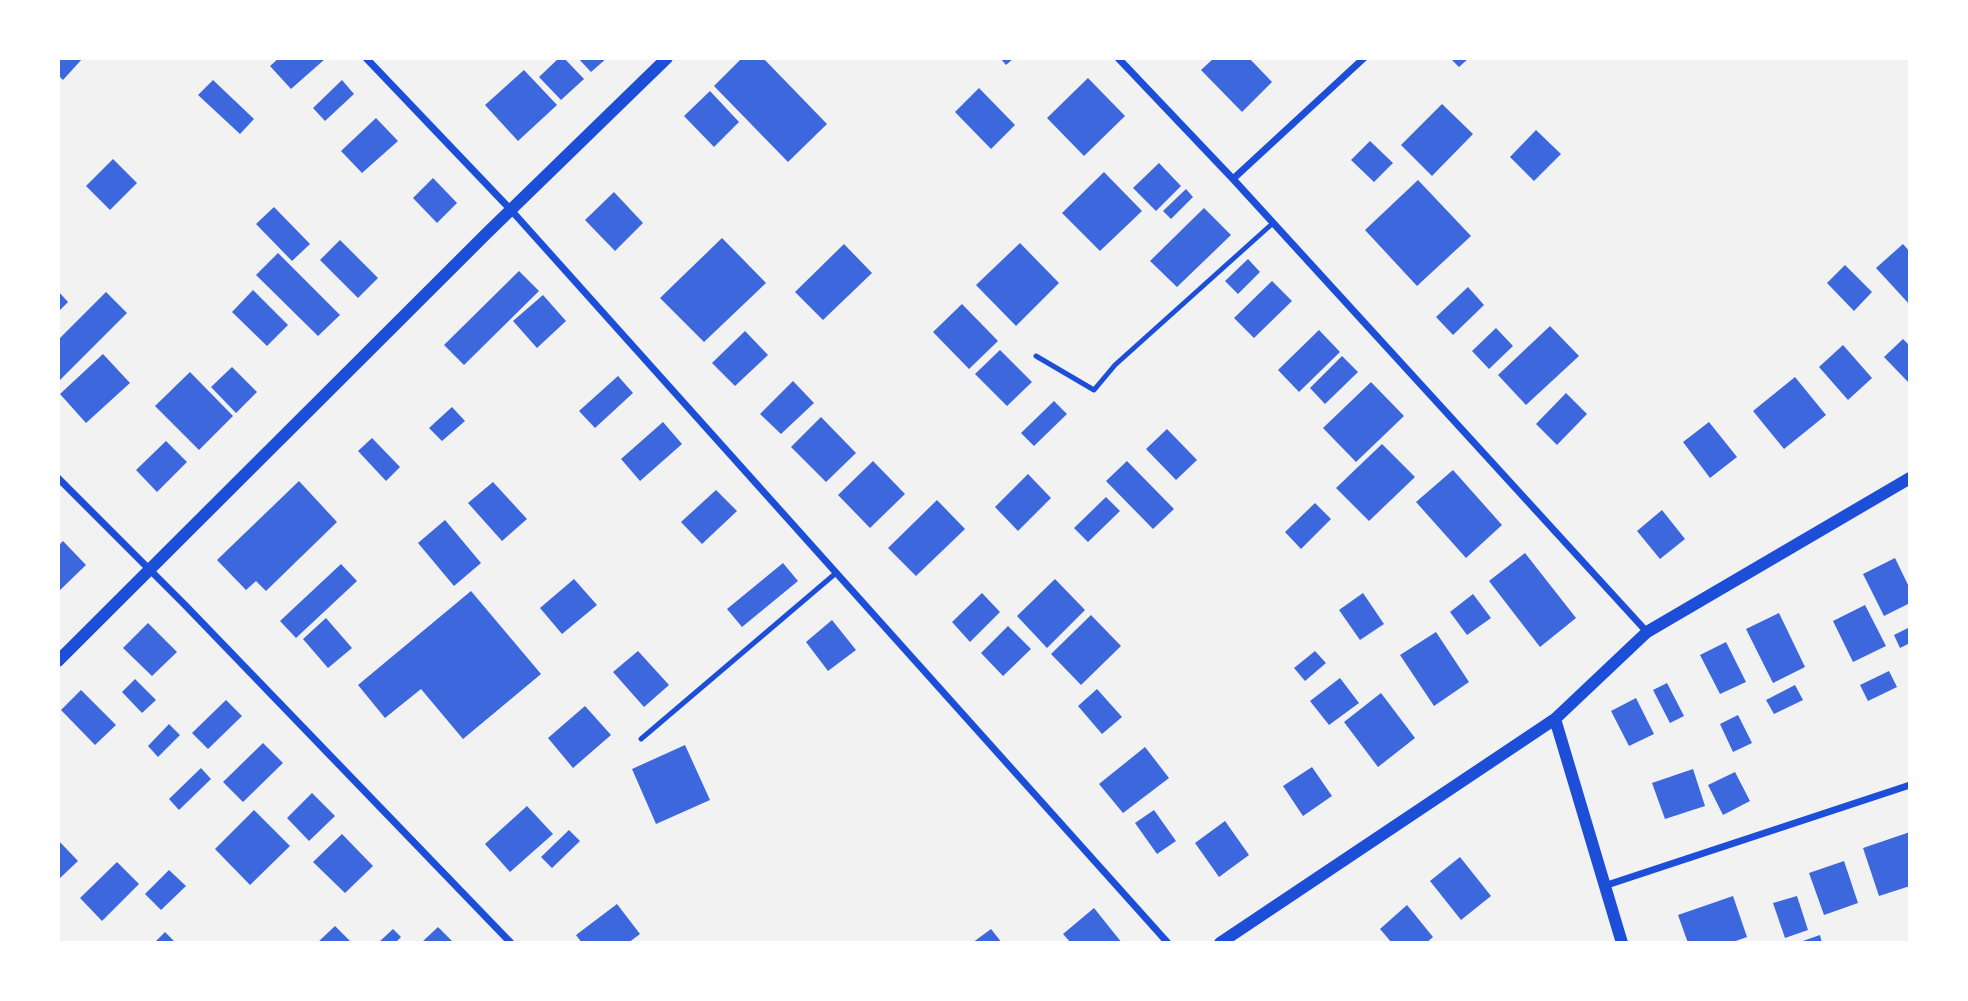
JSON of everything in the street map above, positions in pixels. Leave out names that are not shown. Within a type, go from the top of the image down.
[{"type":"street","points":[[366,58],[511,210],[1168,943]]},
{"type":"street","points":[[58,661],[667,58]]},
{"type":"street","points":[[1118,58],[1233,179],[1647,632]]},
{"type":"street","points":[[1233,179],[1364,58]]},
{"type":"street","points":[[58,478],[511,943]]},
{"type":"street","points":[[1220,943],[1555,719],[1647,632],[1910,478]]},
{"type":"street","points":[[1555,719],[1622,943]]},
{"type":"street","points":[[1604,886],[1910,785]]},
{"type":"lane","points":[[1036,356],[1094,390],[1115,365],[1273,223]]},
{"type":"lane","points":[[641,739],[836,573]]},
{"type":"building","points":[[58,58],[83,58],[63,80],[58,75]]},
{"type":"building","points":[[279,58],[325,59],[291,89],[270,66]]},
{"type":"building","points":[[559,58],[564,58],[584,79],[561,100],[539,77]]},
{"type":"building","points":[[578,58],[607,58],[591,72]]},
{"type":"building","points":[[742,58],[763,58],[827,124],[788,162],[714,86]]},
{"type":"building","points":[[1000,58],[1014,58],[1006,65]]},
{"type":"building","points":[[1214,58],[1249,58],[1272,82],[1242,112],[1201,70]]},
{"type":"building","points":[[1450,58],[1469,58],[1459,67]]},
{"type":"building","points":[[524,70],[557,105],[518,141],[485,105]]},
{"type":"building","points":[[1088,78],[1125,116],[1084,156],[1047,118]]},
{"type":"building","points":[[213,80],[254,119],[240,134],[198,95]]},
{"type":"building","points":[[342,80],[354,94],[325,121],[313,108]]},
{"type":"building","points":[[979,88],[1015,125],[991,149],[955,112]]},
{"type":"building","points":[[710,91],[739,122],[714,147],[684,116]]},
{"type":"building","points":[[1442,104],[1473,134],[1432,176],[1401,145]]},
{"type":"building","points":[[376,118],[398,141],[362,173],[341,151]]},
{"type":"building","points":[[1536,130],[1561,154],[1534,181],[1510,157]]},
{"type":"building","points":[[1370,141],[1393,163],[1374,182],[1351,160]]},
{"type":"building","points":[[113,159],[137,183],[110,210],[86,186]]},
{"type":"building","points":[[1159,163],[1181,186],[1156,211],[1133,188]]},
{"type":"building","points":[[1104,172],[1142,211],[1100,251],[1062,213]]},
{"type":"building","points":[[433,178],[457,203],[437,223],[413,198]]},
{"type":"building","points":[[1418,180],[1471,236],[1417,286],[1365,230]]},
{"type":"building","points":[[1186,189],[1193,197],[1171,219],[1163,211]]},
{"type":"building","points":[[614,192],[643,223],[615,251],[585,220]]},
{"type":"building","points":[[274,207],[310,244],[292,261],[256,224]]},
{"type":"building","points":[[1204,208],[1231,235],[1177,287],[1150,261]]},
{"type":"building","points":[[722,238],[766,283],[704,342],[660,298]]},
{"type":"building","points":[[340,240],[378,278],[358,298],[320,260]]},
{"type":"building","points":[[1020,243],[1059,283],[1016,326],[976,285]]},
{"type":"building","points":[[844,244],[872,273],[823,320],[795,292]]},
{"type":"building","points":[[1903,244],[1910,252],[1910,305],[1876,268]]},
{"type":"building","points":[[278,253],[340,315],[318,336],[256,275]]},
{"type":"building","points":[[1248,259],[1260,272],[1238,294],[1225,281]]},
{"type":"building","points":[[1845,265],[1872,292],[1854,311],[1827,283]]},
{"type":"building","points":[[519,271],[539,291],[464,365],[444,345]]},
{"type":"building","points":[[1272,281],[1292,301],[1254,338],[1234,318]]},
{"type":"building","points":[[1468,287],[1484,305],[1453,335],[1436,317]]},
{"type":"building","points":[[253,290],[288,325],[267,346],[232,312]]},
{"type":"building","points":[[58,291],[68,302],[58,312]]},
{"type":"building","points":[[106,292],[127,313],[58,382],[58,340]]},
{"type":"building","points":[[543,295],[566,321],[537,348],[513,321]]},
{"type":"building","points":[[962,304],[998,341],[969,369],[933,332]]},
{"type":"building","points":[[1550,326],[1579,356],[1526,405],[1498,375]]},
{"type":"building","points":[[1496,328],[1513,346],[1489,369],[1472,351]]},
{"type":"building","points":[[1319,330],[1340,352],[1299,392],[1278,370]]},
{"type":"building","points":[[745,331],[768,355],[735,386],[712,363]]},
{"type":"building","points":[[1903,339],[1910,346],[1908,382],[1884,357]]},
{"type":"building","points":[[1843,345],[1872,378],[1848,400],[1819,367]]},
{"type":"building","points":[[1000,350],[1032,382],[1007,406],[975,374]]},
{"type":"building","points":[[103,354],[130,383],[86,423],[60,394]]},
{"type":"building","points":[[1342,356],[1358,372],[1325,404],[1310,388]]},
{"type":"building","points":[[232,367],[257,392],[236,413],[211,387]]},
{"type":"building","points":[[190,372],[233,416],[199,450],[155,406]]},
{"type":"building","points":[[618,376],[633,393],[595,428],[579,411]]},
{"type":"building","points":[[1795,377],[1826,415],[1784,449],[1753,411]]},
{"type":"building","points":[[793,381],[814,403],[781,434],[760,414]]},
{"type":"building","points":[[1371,382],[1404,416],[1356,462],[1323,428]]},
{"type":"building","points":[[1566,393],[1587,414],[1557,445],[1536,424]]},
{"type":"building","points":[[1054,401],[1067,414],[1034,446],[1021,433]]},
{"type":"building","points":[[452,407],[465,421],[442,441],[429,428]]},
{"type":"building","points":[[821,417],[856,453],[826,482],[791,447]]},
{"type":"building","points":[[663,422],[682,444],[640,481],[621,459]]},
{"type":"building","points":[[1709,422],[1737,457],[1710,478],[1683,442]]},
{"type":"building","points":[[1167,429],[1197,460],[1176,480],[1146,449]]},
{"type":"building","points":[[372,438],[400,467],[386,481],[358,451]]},
{"type":"building","points":[[166,441],[187,462],[157,492],[136,470]]},
{"type":"building","points":[[1382,444],[1415,477],[1369,521],[1336,488]]},
{"type":"building","points":[[873,461],[905,494],[870,528],[838,495]]},
{"type":"building","points":[[1127,461],[1174,509],[1153,529],[1106,481]]},
{"type":"building","points":[[1453,470],[1502,525],[1466,558],[1416,502]]},
{"type":"building","points":[[1028,474],[1051,498],[1018,531],[995,507]]},
{"type":"building","points":[[299,481],[337,522],[266,591],[256,581],[246,590],[217,560]]},
{"type":"building","points":[[493,482],[527,519],[502,541],[468,503]]},
{"type":"building","points":[[716,490],[737,511],[702,544],[681,522]]},
{"type":"building","points":[[1106,497],[1120,511],[1088,542],[1074,528]]},
{"type":"building","points":[[937,500],[965,529],[916,576],[888,548]]},
{"type":"building","points":[[1315,503],[1331,519],[1301,549],[1285,532]]},
{"type":"building","points":[[1662,510],[1685,539],[1660,559],[1637,531]]},
{"type":"building","points":[[445,520],[481,563],[454,586],[418,543]]},
{"type":"building","points":[[63,541],[86,565],[58,592],[58,546]]},
{"type":"building","points":[[1525,553],[1576,618],[1540,647],[1489,581]]},
{"type":"building","points":[[1895,558],[1910,589],[1910,603],[1884,616],[1863,574]]},
{"type":"building","points":[[783,563],[798,581],[742,627],[727,609]]},
{"type":"building","points":[[341,564],[357,581],[296,638],[280,621]]},
{"type":"building","points":[[574,579],[597,605],[562,634],[540,608]]},
{"type":"building","points":[[1055,579],[1085,610],[1047,648],[1017,616]]},
{"type":"building","points":[[471,591],[541,674],[463,739],[421,689],[385,718],[358,685]]},
{"type":"building","points":[[982,593],[1000,612],[970,642],[952,622]]},
{"type":"building","points":[[1363,593],[1384,624],[1360,640],[1339,610]]},
{"type":"building","points":[[1473,594],[1491,618],[1467,635],[1450,612]]},
{"type":"building","points":[[1865,605],[1886,646],[1853,662],[1833,621]]},
{"type":"building","points":[[1779,613],[1805,667],[1773,683],[1746,629]]},
{"type":"building","points":[[1091,615],[1121,646],[1081,685],[1051,654]]},
{"type":"building","points":[[326,618],[352,648],[328,668],[303,639]]},
{"type":"building","points":[[832,620],[856,650],[828,671],[806,642]]},
{"type":"building","points":[[148,623],[177,652],[152,676],[123,648]]},
{"type":"building","points":[[1008,626],[1031,649],[1003,676],[981,653]]},
{"type":"building","points":[[1910,627],[1910,643],[1900,648],[1894,635]]},
{"type":"building","points":[[1436,632],[1469,682],[1434,706],[1400,655]]},
{"type":"building","points":[[1726,642],[1746,682],[1720,694],[1700,655]]},
{"type":"building","points":[[638,651],[669,685],[644,707],[613,672]]},
{"type":"building","points":[[1315,651],[1326,663],[1305,681],[1294,668]]},
{"type":"building","points":[[1889,671],[1897,687],[1868,701],[1860,685]]},
{"type":"building","points":[[1340,678],[1359,703],[1329,725],[1310,701]]},
{"type":"building","points":[[135,679],[156,700],[142,713],[122,692]]},
{"type":"building","points":[[1667,683],[1684,716],[1670,723],[1653,690]]},
{"type":"building","points":[[1795,685],[1803,700],[1774,714],[1766,700]]},
{"type":"building","points":[[1097,689],[1122,717],[1102,734],[1078,706]]},
{"type":"building","points":[[81,690],[116,725],[95,745],[61,710]]},
{"type":"building","points":[[1381,693],[1415,738],[1378,767],[1344,722]]},
{"type":"building","points":[[1636,698],[1654,734],[1629,746],[1611,711]]},
{"type":"building","points":[[226,700],[242,716],[208,749],[192,733]]},
{"type":"building","points":[[585,706],[611,735],[573,768],[548,738]]},
{"type":"building","points":[[1738,715],[1752,743],[1733,752],[1720,724]]},
{"type":"building","points":[[169,724],[180,735],[158,757],[148,746]]},
{"type":"building","points":[[263,743],[283,763],[243,802],[223,782]]},
{"type":"building","points":[[685,745],[710,800],[656,824],[632,769]]},
{"type":"building","points":[[1145,747],[1169,778],[1123,813],[1099,784]]},
{"type":"building","points":[[1312,767],[1332,796],[1303,816],[1283,786]]},
{"type":"building","points":[[201,768],[211,779],[179,810],[169,799]]},
{"type":"building","points":[[1693,769],[1705,806],[1665,819],[1652,783]]},
{"type":"building","points":[[1735,772],[1750,801],[1723,815],[1708,785]]},
{"type":"building","points":[[312,793],[335,816],[309,841],[287,818]]},
{"type":"building","points":[[527,806],[553,834],[510,872],[485,844]]},
{"type":"building","points":[[254,810],[290,846],[250,885],[215,849]]},
{"type":"building","points":[[1154,810],[1176,841],[1157,854],[1135,823]]},
{"type":"building","points":[[1225,821],[1249,855],[1219,877],[1195,843]]},
{"type":"building","points":[[569,830],[580,841],[552,868],[541,857]]},
{"type":"building","points":[[1910,832],[1910,886],[1879,896],[1863,848]]},
{"type":"building","points":[[342,834],[373,866],[345,893],[313,862]]},
{"type":"building","points":[[58,840],[78,861],[59,879],[58,878]]},
{"type":"building","points":[[1460,857],[1491,896],[1461,920],[1430,881]]},
{"type":"building","points":[[1844,861],[1858,903],[1824,915],[1809,873]]},
{"type":"building","points":[[117,862],[139,884],[102,921],[80,898]]},
{"type":"building","points":[[169,870],[186,886],[161,910],[145,894]]},
{"type":"building","points":[[1733,896],[1747,937],[1730,943],[1688,943],[1678,915]]},
{"type":"building","points":[[1797,896],[1808,930],[1785,938],[1773,903]]},
{"type":"building","points":[[617,904],[640,934],[628,943],[582,943],[576,935]]},
{"type":"building","points":[[1407,905],[1433,937],[1426,943],[1392,943],[1380,929]]},
{"type":"building","points":[[1094,908],[1122,943],[1071,943],[1063,934]]},
{"type":"building","points":[[335,926],[352,943],[317,943]]},
{"type":"building","points":[[438,927],[454,943],[421,943]]},
{"type":"building","points":[[393,929],[401,937],[395,943],[378,943]]},
{"type":"building","points":[[991,929],[1002,943],[972,943]]},
{"type":"building","points":[[165,932],[176,943],[154,943]]},
{"type":"building","points":[[1820,935],[1822,943],[1797,943]]}]
